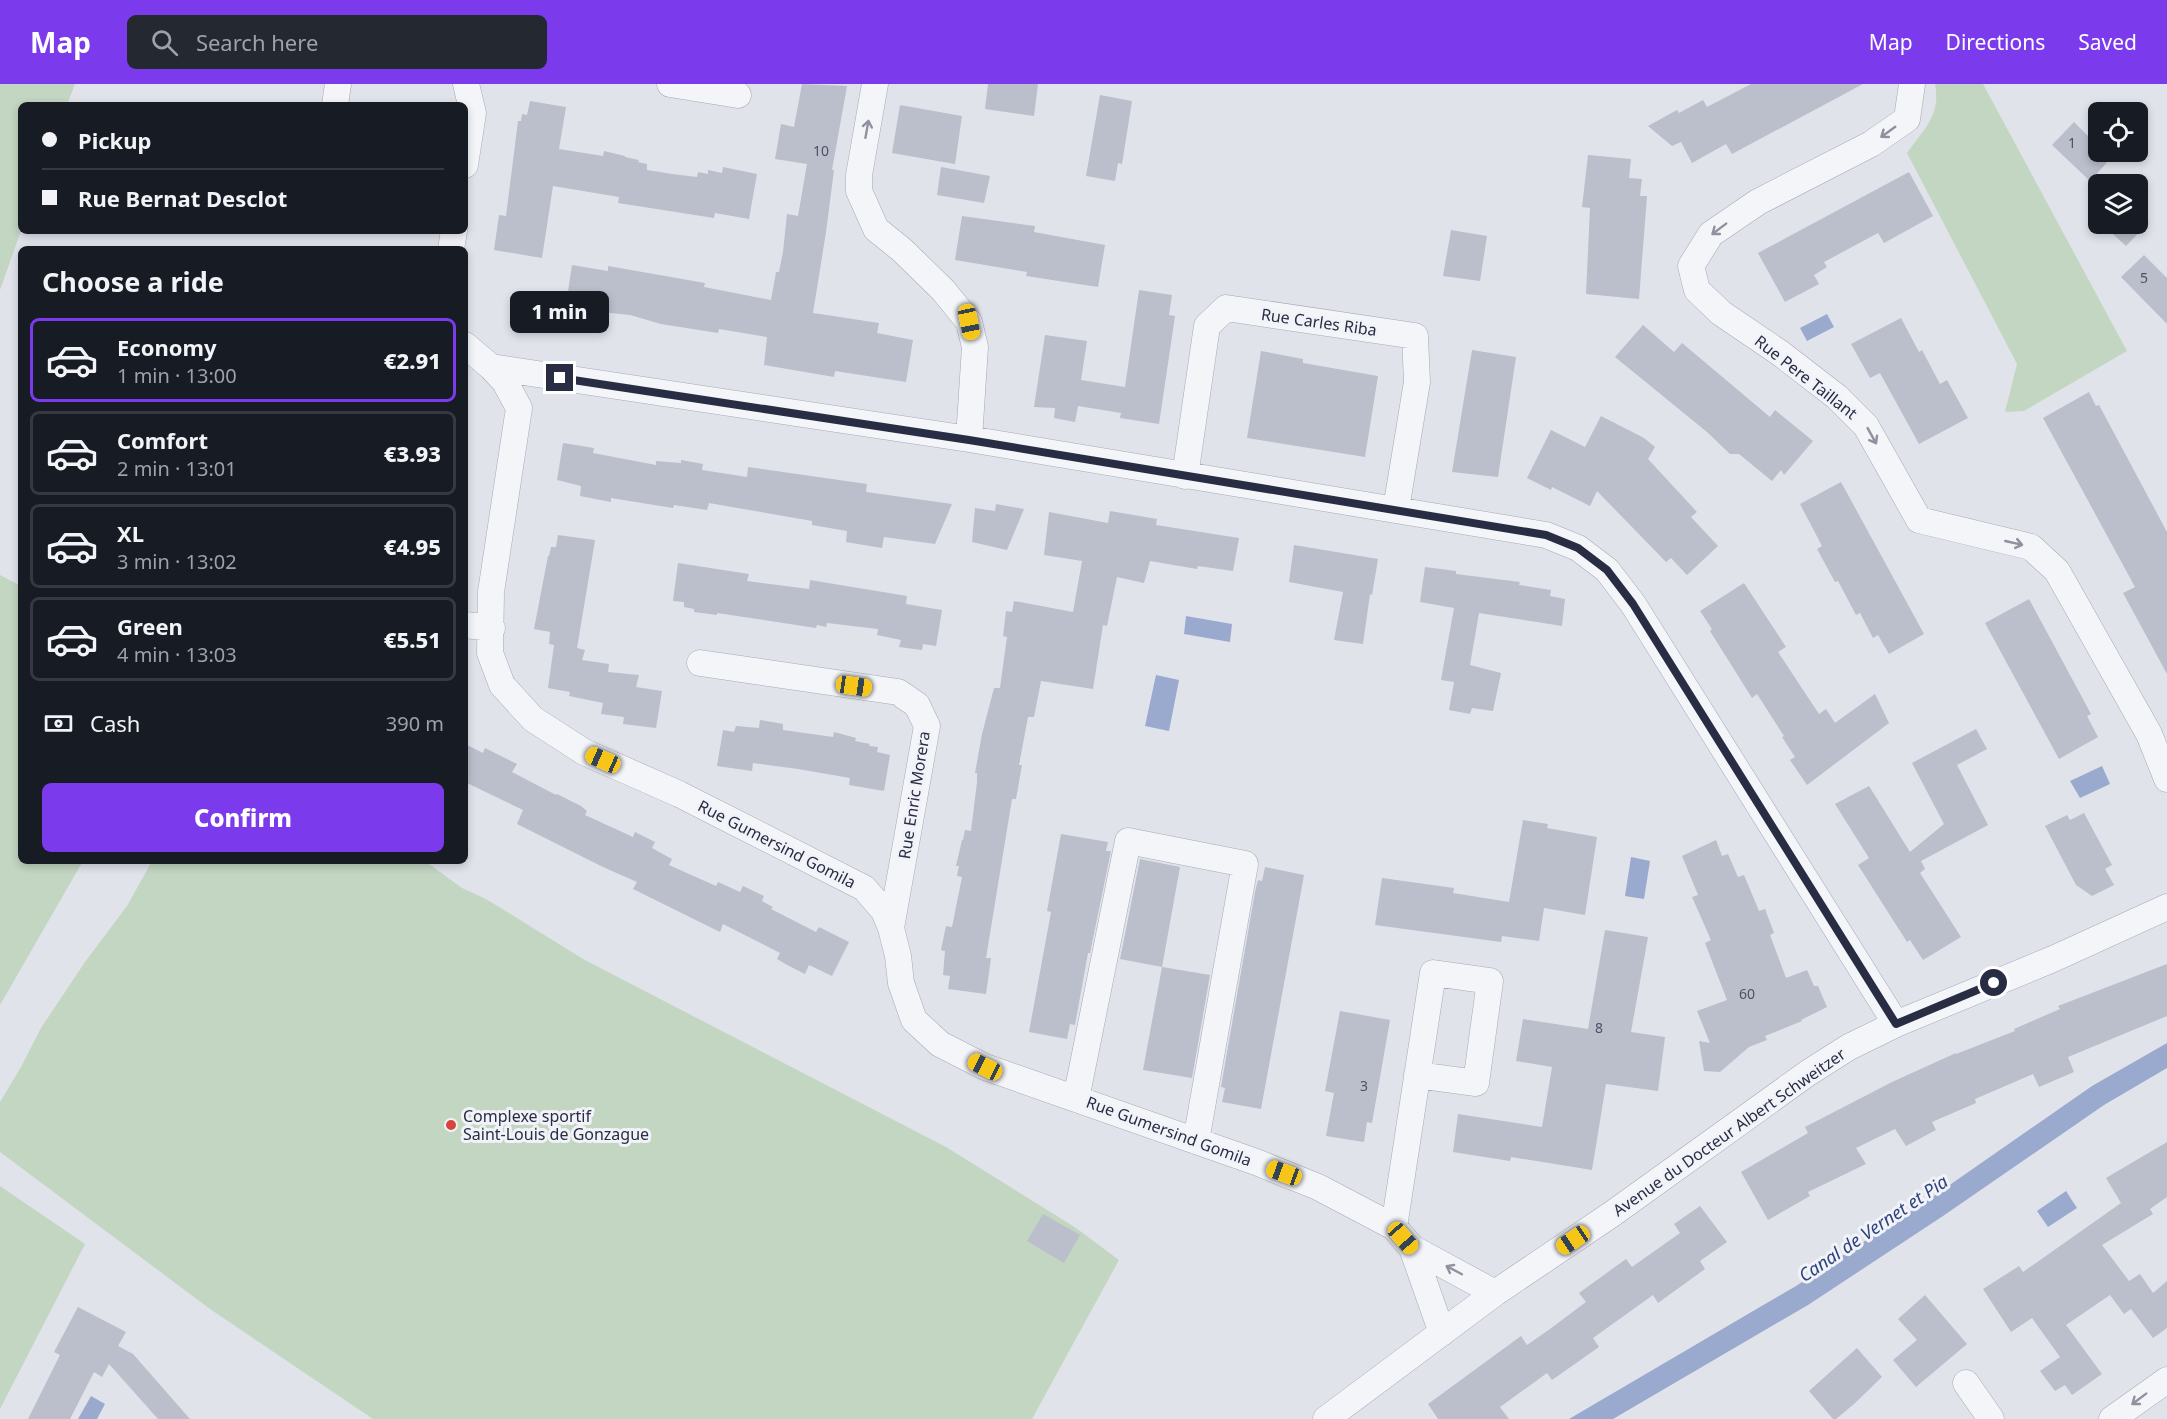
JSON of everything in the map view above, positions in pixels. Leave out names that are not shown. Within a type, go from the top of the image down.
[{"type":"street","points":[[335,102],[338,84]]},
{"type":"street","points":[[466,84],[473,113],[468,146]]},
{"type":"street","points":[[670,84],[738,95]]},
{"type":"street","points":[[875,84],[858,175],[859,191],[876,229],[902,250],[943,290],[969,322],[975,347],[969,440]]},
{"type":"street","name":"Rue Pere Taillant","points":[[1912,84],[1906,119],[1871,144],[1758,202],[1712,234],[1691,266],[1697,290],[1721,313],[1780,353],[1837,397],[1866,426],[1919,520],[2031,547],[2057,571],[2149,735],[2167,779]]},
{"type":"street","name":"Rue Carles Riba","points":[[1185,476],[1207,326],[1227,308],[1415,336],[1417,382],[1396,509]]},
{"type":"street","name":"Rue Gumersind Gomila","points":[[468,348],[505,382],[519,408],[490,592],[492,628],[490,653],[502,685],[533,719],[584,752],[679,794],[864,888],[884,911],[891,927],[901,983],[914,1020],[940,1044],[985,1067],[1196,1141],[1318,1187],[1394,1227],[1412,1248],[1495,1293]]},
{"type":"street","points":[[491,368],[969,440],[1396,509],[1546,535],[1578,548],[1607,570],[1633,604],[1896,1024]]},
{"type":"street","points":[[468,625],[492,628]]},
{"type":"street","name":"Rue Enric Morera","points":[[700,663],[898,692],[916,705],[927,726],[891,927]]},
{"type":"street","points":[[1076,1099],[1128,841],[1245,864],[1196,1141]]},
{"type":"street","name":"Avenue du Docteur Albert Schweitzer","points":[[1339,1415],[1495,1293],[1612,1214],[1808,1073],[1849,1047],[1896,1024],[2167,907]]},
{"type":"street","points":[[1394,1227],[1417,1075],[1433,973],[1490,981],[1476,1083],[1417,1075]]},
{"type":"street","name":"Rue Gumersind Gomila","points":[[1412,1248],[1442,1333]]},
{"type":"street","points":[[2112,1419],[2167,1380]]},
{"type":"street","points":[[1966,1383],[1991,1419]]},
{"type":"green space","points":[[0,84],[75,84],[68,102],[18,102],[18,234],[20,234],[0,290]]},
{"type":"green space","points":[[1935,84],[1983,84],[2127,351],[2024,411],[2005,412],[2017,364],[1907,153],[1930,121],[1936,105]]},
{"type":"green space","points":[[0,575],[18,584],[18,864],[81,864],[0,1005]]},
{"type":"green space","name":"Complexe sportif Saint-Louis de Gonzague","points":[[150,864],[429,864],[462,888],[486,899],[583,959],[946,1147],[1076,1228],[1119,1260],[1032,1419],[373,1419],[210,1309],[0,1152],[0,1102],[41,1028],[85,962],[127,906]]},
{"type":"green space","points":[[0,1186],[85,1244],[0,1409]]},
{"type":"water","points":[[1827,314],[1834,327],[1807,341],[1800,328]]},
{"type":"water","points":[[1186,616],[1232,624],[1230,642],[1184,634]]},
{"type":"water","points":[[1156,675],[1179,680],[1169,731],[1145,726]]},
{"type":"water","points":[[2102,766],[2110,784],[2080,798],[2070,781]]},
{"type":"water","points":[[1631,857],[1650,861],[1644,899],[1625,896]]},
{"type":"water","name":"Canal de Vernet et Pia","points":[[2167,1043],[2167,1068],[2104,1105],[1943,1216],[1808,1305],[1613,1419],[1569,1419],[1796,1286],[1931,1198],[2092,1086]]},
{"type":"water","points":[[2066,1191],[2077,1208],[2048,1227],[2037,1211]]},
{"type":"water","points":[[91,1396],[105,1404],[97,1419],[78,1419]]},
{"type":"building","points":[[802,84],[847,86],[832,170],[834,170],[826,232],[813,313],[879,323],[877,333],[913,340],[906,382],[835,371],[834,377],[764,365],[767,337],[719,329],[718,333],[661,324],[630,315],[601,312],[600,317],[565,311],[572,265],[608,271],[608,266],[705,283],[704,287],[771,300],[776,272],[779,272],[783,252],[787,214],[798,216],[807,164],[775,159],[781,124],[794,127]]},
{"type":"building","points":[[988,84],[1038,84],[1034,116],[985,109]]},
{"type":"building","points":[[1751,84],[1863,84],[1732,154],[1726,144],[1692,163],[1681,142],[1672,146],[1648,126],[1677,110],[1679,113],[1703,100],[1707,107]]},
{"type":"building","points":[[1100,95],[1132,101],[1122,164],[1118,163],[1115,181],[1086,176]]},
{"type":"building","points":[[530,101],[566,107],[559,149],[603,156],[604,151],[639,160],[638,162],[647,164],[647,170],[672,174],[697,177],[698,172],[708,174],[708,170],[722,173],[723,167],[757,174],[749,219],[715,213],[714,218],[618,203],[619,197],[553,186],[542,258],[494,250],[499,215],[506,216],[518,121],[521,121],[522,114],[527,115]]},
{"type":"building","points":[[900,105],[962,116],[955,164],[892,153]]},
{"type":"building","points":[[2074,122],[2088,136],[2088,162],[2107,162],[2096,174],[2088,174],[2088,179],[2052,145]]},
{"type":"building","points":[[1588,155],[1631,159],[1629,178],[1642,179],[1640,196],[1647,196],[1639,299],[1586,294],[1590,208],[1582,207]]},
{"type":"building","points":[[941,167],[990,176],[984,203],[937,195]]},
{"type":"building","points":[[1909,172],[1933,216],[1884,243],[1878,233],[1824,262],[1827,267],[1814,275],[1819,284],[1785,302],[1758,253]]},
{"type":"building","points":[[962,216],[1035,226],[1034,232],[1105,245],[1098,287],[1026,276],[1027,272],[955,260]]},
{"type":"building","points":[[1451,230],[1487,236],[1480,281],[1443,276]]},
{"type":"building","points":[[2113,234],[2138,234],[2126,246]]},
{"type":"building","points":[[2144,255],[2167,278],[2167,324],[2121,277]]},
{"type":"building","points":[[1139,290],[1172,295],[1169,315],[1175,316],[1159,424],[1120,418],[1121,413],[1078,406],[1075,422],[1054,418],[1055,408],[1034,407],[1045,335],[1087,341],[1081,380],[1125,387]]},
{"type":"building","points":[[1901,318],[1919,352],[1922,350],[1940,384],[1947,380],[1968,418],[1919,444],[1880,373],[1870,378],[1851,344]]},
{"type":"building","points":[[1643,325],[1674,352],[1682,343],[1770,417],[1775,410],[1813,441],[1784,475],[1781,470],[1772,481],[1739,454],[1730,454],[1707,432],[1615,357]]},
{"type":"building","points":[[1472,350],[1516,357],[1498,477],[1452,472]]},
{"type":"building","points":[[1261,351],[1303,359],[1303,363],[1378,376],[1365,457],[1247,438]]},
{"type":"building","points":[[2089,392],[2096,406],[2099,405],[2167,532],[2167,674],[2123,593],[2135,587],[2043,418]]},
{"type":"building","points":[[1601,416],[1644,438],[1655,447],[1648,459],[1697,512],[1691,517],[1718,546],[1687,575],[1671,558],[1666,562],[1597,491],[1590,506],[1552,487],[1551,490],[1527,478],[1551,430],[1585,447]]},
{"type":"building","points":[[563,443],[594,448],[593,453],[656,465],[656,461],[681,463],[681,460],[703,464],[702,470],[747,477],[748,467],[867,484],[866,492],[952,504],[935,544],[884,537],[882,548],[846,542],[847,531],[812,525],[812,521],[709,503],[707,510],[674,505],[673,508],[611,498],[611,502],[580,496],[581,486],[557,480]]},
{"type":"building","points":[[1841,482],[1924,634],[1889,654],[1878,635],[1873,638],[1860,613],[1856,615],[1838,581],[1835,582],[1817,549],[1822,546],[1800,504]]},
{"type":"building","points":[[996,504],[1024,509],[1007,550],[972,542],[975,508],[995,511]]},
{"type":"building","points":[[1110,511],[1157,519],[1156,525],[1239,538],[1233,571],[1198,566],[1197,569],[1150,561],[1144,583],[1117,577],[1107,626],[1103,625],[1093,689],[1041,681],[1034,717],[1028,717],[1019,765],[1022,765],[1016,799],[1012,799],[986,958],[991,958],[986,994],[948,989],[950,976],[943,975],[945,951],[941,950],[946,926],[952,927],[962,877],[957,876],[959,866],[956,866],[962,840],[965,830],[971,831],[977,782],[977,773],[975,773],[982,734],[994,688],[1000,688],[1007,637],[1003,636],[1006,611],[1012,612],[1014,601],[1073,612],[1082,561],[1044,555],[1049,512],[1108,523]]},
{"type":"building","points":[[558,535],[595,540],[577,648],[585,650],[582,660],[609,664],[608,672],[639,675],[636,687],[662,691],[656,728],[623,724],[624,717],[601,714],[603,703],[569,696],[570,692],[548,688],[554,645],[549,644],[550,632],[534,629],[548,556],[551,547],[556,547]]},
{"type":"building","points":[[1294,545],[1378,559],[1363,644],[1334,640],[1343,592],[1289,582]]},
{"type":"building","points":[[678,563],[749,574],[747,581],[809,589],[810,580],[907,596],[906,604],[942,610],[936,646],[923,644],[922,650],[899,647],[901,640],[877,635],[878,629],[827,623],[826,627],[817,625],[816,628],[717,613],[717,615],[694,612],[694,609],[684,607],[684,602],[673,601]]},
{"type":"building","points":[[1425,567],[1456,571],[1456,574],[1520,582],[1519,585],[1551,590],[1550,596],[1565,599],[1562,626],[1479,613],[1470,665],[1501,673],[1493,711],[1472,708],[1470,714],[1449,710],[1454,682],[1441,680],[1454,608],[1420,602]]},
{"type":"building","points":[[1744,583],[1786,647],[1778,652],[1819,714],[1826,709],[1835,723],[1875,694],[1889,723],[1807,785],[1790,760],[1795,757],[1782,737],[1784,736],[1757,694],[1752,698],[1700,611]]},
{"type":"building","points":[[2029,599],[2091,714],[2087,716],[2098,737],[2059,759],[1985,623]]},
{"type":"building","points":[[760,720],[783,724],[783,730],[833,737],[834,732],[856,738],[855,741],[870,744],[869,746],[878,747],[877,752],[890,755],[884,791],[849,785],[850,778],[798,769],[753,763],[752,771],[717,766],[723,730],[734,732],[736,726],[759,728]]},
{"type":"building","points":[[1976,729],[1987,749],[1957,765],[1988,825],[1921,861],[1925,869],[1920,873],[1961,937],[1923,960],[1910,940],[1907,942],[1858,865],[1869,858],[1835,804],[1869,786],[1910,852],[1944,824],[1912,763]]},
{"type":"building","points":[[468,746],[483,753],[485,748],[517,764],[512,772],[581,806],[587,811],[585,815],[633,837],[635,832],[655,842],[652,848],[672,859],[669,865],[716,886],[718,882],[740,892],[743,886],[764,896],[762,901],[773,907],[771,909],[816,932],[819,927],[849,942],[832,976],[809,965],[805,974],[777,959],[780,953],[723,924],[720,932],[633,889],[637,882],[517,824],[523,810],[468,783]]},
{"type":"building","points":[[2084,813],[2112,865],[2105,869],[2114,885],[2092,896],[2076,885],[2045,826],[2067,815],[2070,820]]},
{"type":"building","points":[[1523,820],[1548,824],[1547,828],[1597,837],[1585,915],[1544,908],[1539,941],[1502,936],[1501,942],[1375,925],[1382,878],[1454,888],[1453,893],[1509,902]]},
{"type":"building","points":[[1061,834],[1108,842],[1106,851],[1111,851],[1090,953],[1088,953],[1075,1025],[1070,1024],[1067,1039],[1029,1032],[1051,912],[1047,911]]},
{"type":"building","points":[[1716,840],[1722,856],[1728,854],[1738,877],[1744,875],[1759,911],[1765,909],[1774,933],[1770,935],[1786,978],[1807,970],[1814,986],[1818,986],[1827,1007],[1802,1021],[1765,1036],[1767,1040],[1749,1047],[1720,1072],[1704,1071],[1699,1041],[1710,1043],[1697,1011],[1727,1000],[1705,943],[1711,940],[1692,897],[1698,895],[1682,856]]},
{"type":"building","points":[[1140,859],[1180,867],[1162,967],[1120,959]]},
{"type":"building","points":[[1265,867],[1304,875],[1261,1109],[1222,1102],[1225,1088],[1221,1087],[1255,892],[1258,880],[1262,881]]},
{"type":"building","points":[[1605,930],[1648,937],[1631,1032],[1665,1037],[1658,1091],[1606,1084],[1592,1170],[1511,1157],[1510,1161],[1453,1152],[1458,1114],[1542,1127],[1552,1067],[1516,1061],[1523,1019],[1588,1029]]},
{"type":"building","points":[[2167,964],[2167,1016],[2068,1057],[2074,1072],[2039,1087],[2033,1074],[1975,1099],[1976,1103],[1932,1122],[1936,1130],[1906,1146],[1895,1129],[1856,1148],[1866,1164],[1808,1192],[1810,1196],[1768,1220],[1741,1172],[1808,1133],[1805,1127],[1892,1082],[1956,1053],[2015,1031],[2014,1029],[2060,1009],[2058,1006]]},
{"type":"building","points":[[1162,967],[1210,975],[1192,1078],[1143,1070]]},
{"type":"building","points":[[1340,1011],[1390,1020],[1372,1123],[1367,1122],[1364,1142],[1326,1136],[1334,1093],[1325,1091]]},
{"type":"building","points":[[2167,1142],[2167,1197],[2150,1209],[2153,1214],[2102,1245],[2129,1281],[2140,1274],[2153,1293],[2167,1281],[2167,1328],[2153,1338],[2131,1309],[2124,1314],[2110,1295],[2066,1325],[2102,1374],[2072,1395],[2065,1385],[2055,1391],[2040,1371],[2060,1357],[2032,1318],[2011,1332],[1983,1289],[2019,1266],[2023,1272],[2121,1203],[2106,1178]]},
{"type":"building","points":[[1700,1206],[1727,1242],[1700,1261],[1705,1269],[1658,1303],[1653,1295],[1593,1338],[1599,1347],[1552,1380],[1547,1373],[1500,1407],[1509,1419],[1438,1419],[1428,1404],[1521,1336],[1527,1345],[1550,1329],[1586,1302],[1579,1293],[1626,1259],[1632,1267],[1680,1233],[1674,1224]]},
{"type":"building","points":[[1043,1214],[1080,1235],[1064,1263],[1027,1241]]},
{"type":"building","points":[[1925,1295],[1967,1344],[1916,1387],[1893,1360],[1917,1340],[1898,1319]]},
{"type":"building","points":[[78,1307],[126,1332],[118,1346],[133,1354],[190,1419],[158,1419],[109,1364],[102,1377],[94,1372],[70,1419],[28,1419],[60,1355],[54,1352]]},
{"type":"building","points":[[1857,1348],[1882,1377],[1854,1404],[1833,1419],[1809,1391]]},
{"type":"place","name":"Complexe sportif Saint-Louis de Gonzague","points":[[451,1125]]},
{"type":"route","points":[[560,378],[969,440],[1396,509],[1546,535],[1578,548],[1607,570],[1633,604],[1896,1024],[1994,983]]}]
